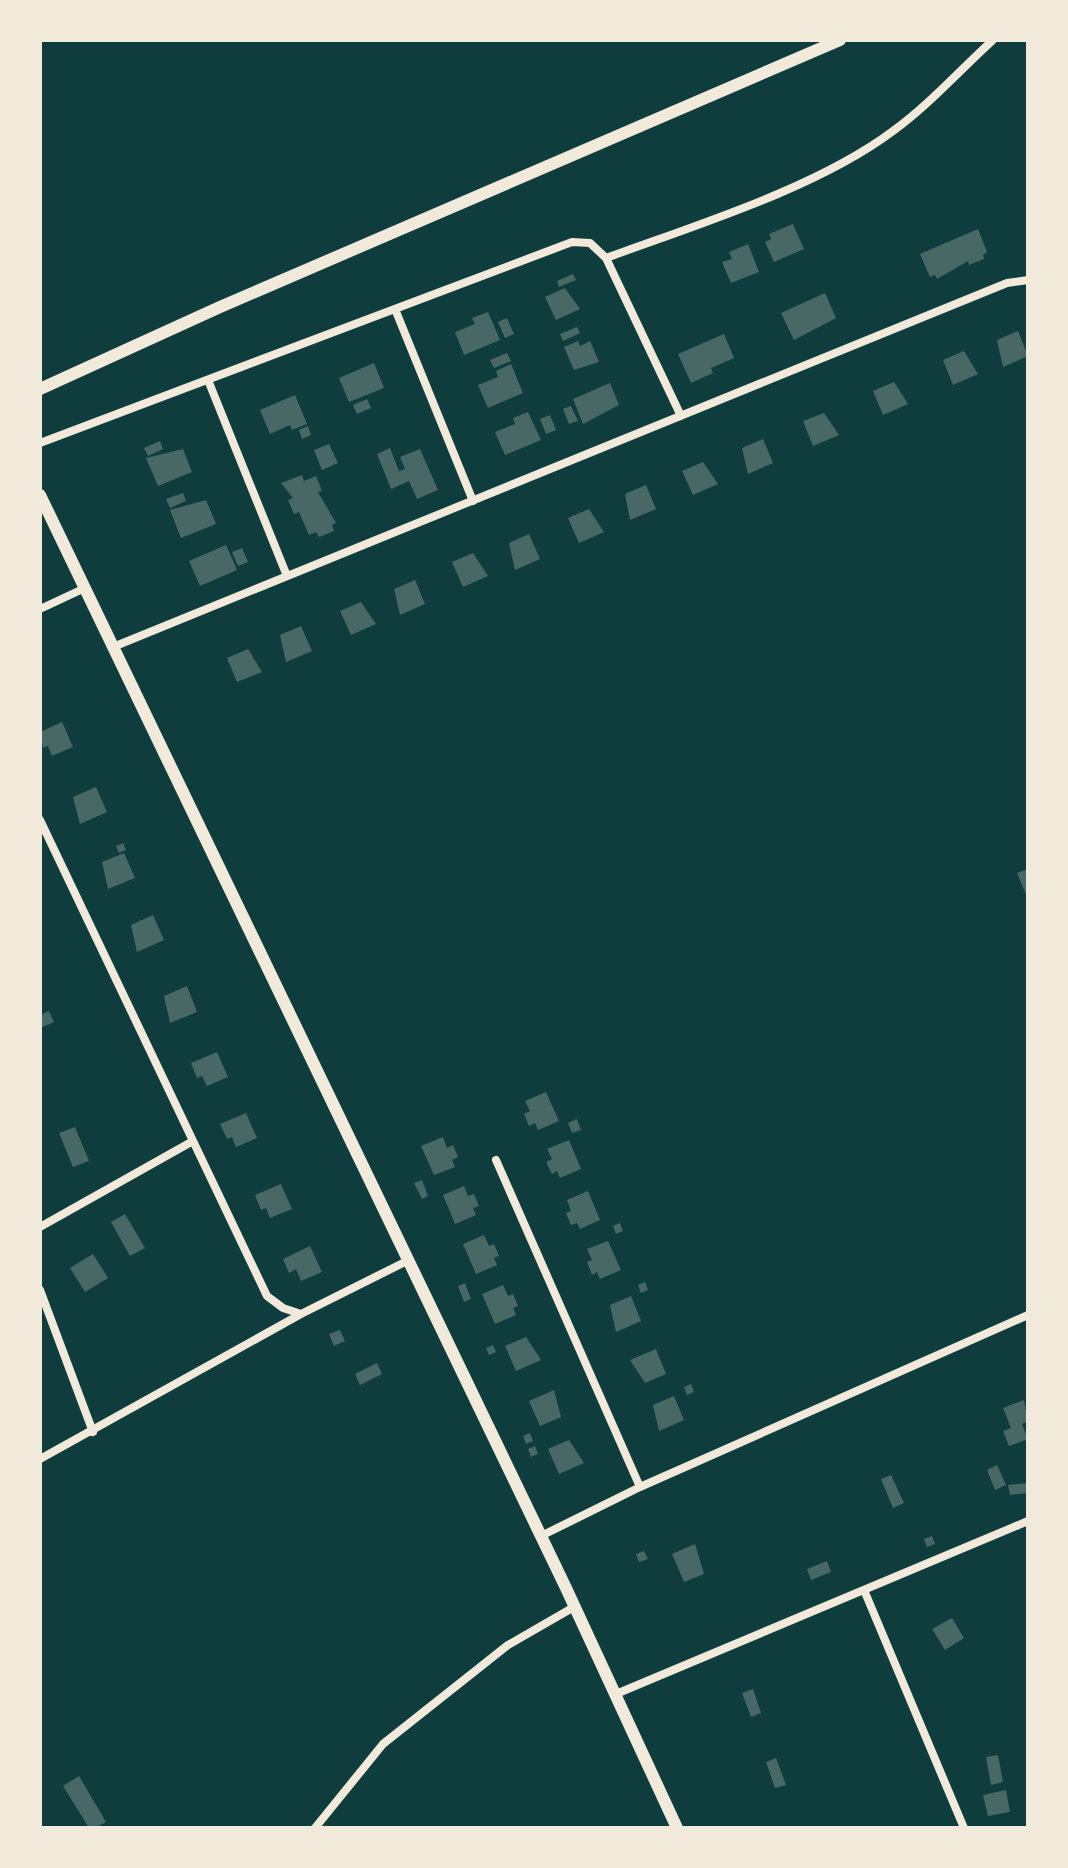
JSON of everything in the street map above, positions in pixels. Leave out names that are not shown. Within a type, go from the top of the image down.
[{"type":"street","points":[[40,389],[220,307],[840,40]]},
{"type":"street","points":[[606,258],[748,206],[871,145],[910,118],[993,40]]},
{"type":"street","points":[[40,443],[572,242],[590,243],[606,258],[681,416]]},
{"type":"street","points":[[113,647],[1007,283],[1028,280]]},
{"type":"street","points":[[395,309],[473,501]]},
{"type":"street","points":[[208,380],[287,576]]},
{"type":"street","points":[[40,495],[541,1536],[677,1828]]},
{"type":"street","points":[[40,609],[85,588]]},
{"type":"street","points":[[40,820],[267,1296],[283,1308],[301,1314]]},
{"type":"street","points":[[40,1227],[193,1141]]},
{"type":"street","points":[[496,1160],[640,1487]]},
{"type":"street","points":[[40,1459],[301,1314],[409,1260]]},
{"type":"street","points":[[40,1290],[93,1432]]},
{"type":"street","points":[[541,1536],[640,1487],[1028,1315]]},
{"type":"street","points":[[616,1694],[1028,1521]]},
{"type":"street","points":[[864,1590],[964,1828]]},
{"type":"street","points":[[315,1828],[383,1744],[508,1645],[574,1607]]},
{"type":"building","points":[[793,224],[804,249],[774,262],[765,242],[771,239],[769,234]]},
{"type":"building","points":[[978,229],[987,252],[983,255],[984,259],[969,265],[968,261],[937,279],[935,275],[930,277],[920,254]]},
{"type":"building","points":[[748,244],[759,272],[731,283],[722,262],[732,259],[729,252]]},
{"type":"building","points":[[573,274],[576,280],[559,287],[557,281]]},
{"type":"building","points":[[565,288],[580,309],[556,320],[545,297]]},
{"type":"building","points":[[825,293],[836,318],[794,340],[781,313]]},
{"type":"building","points":[[488,312],[500,340],[464,355],[455,332],[475,324],[472,318]]},
{"type":"building","points":[[507,318],[514,334],[505,338],[498,322]]},
{"type":"building","points":[[577,327],[580,333],[563,341],[560,334]]},
{"type":"building","points":[[1018,331],[1028,356],[1003,367],[997,340]]},
{"type":"building","points":[[724,334],[734,358],[711,368],[713,373],[691,383],[678,354]]},
{"type":"building","points":[[578,341],[580,346],[590,341],[599,362],[574,370],[564,347]]},
{"type":"building","points":[[964,351],[978,374],[953,385],[943,360]]},
{"type":"building","points":[[507,353],[511,361],[494,368],[490,360]]},
{"type":"building","points":[[374,363],[384,388],[349,402],[339,378]]},
{"type":"building","points":[[511,364],[523,393],[488,408],[478,385],[498,377],[496,371]]},
{"type":"building","points":[[894,382],[908,404],[883,415],[873,391]]},
{"type":"building","points":[[610,383],[619,405],[583,424],[573,399]]},
{"type":"building","points":[[295,395],[307,424],[292,430],[290,425],[270,434],[260,410]]},
{"type":"building","points":[[367,399],[371,408],[357,414],[353,405]]},
{"type":"building","points":[[571,406],[578,421],[569,424],[563,409]]},
{"type":"building","points":[[528,412],[541,440],[505,455],[495,432],[515,424],[513,418]]},
{"type":"building","points":[[824,413],[839,435],[813,446],[803,421]]},
{"type":"building","points":[[550,415],[556,430],[546,434],[540,419]]},
{"type":"building","points":[[308,426],[311,435],[302,439],[299,430]]},
{"type":"building","points":[[763,439],[773,463],[748,474],[742,448]]},
{"type":"building","points":[[160,441],[163,449],[148,456],[144,448]]},
{"type":"building","points":[[329,444],[338,463],[322,470],[314,450]]},
{"type":"building","points":[[390,448],[399,471],[405,469],[400,457],[420,449],[438,490],[417,499],[409,481],[391,489],[377,454]]},
{"type":"building","points":[[183,449],[192,472],[158,486],[146,458]]},
{"type":"building","points":[[703,462],[718,484],[693,495],[682,471]]},
{"type":"building","points":[[302,475],[304,481],[316,476],[322,491],[318,492],[336,523],[332,525],[334,531],[319,537],[316,532],[309,535],[299,512],[294,514],[288,500],[293,498],[281,483]]},
{"type":"building","points":[[646,485],[656,509],[630,520],[625,494]]},
{"type":"building","points":[[183,493],[186,501],[170,508],[166,499]]},
{"type":"building","points":[[206,500],[216,524],[181,538],[170,510]]},
{"type":"building","points":[[589,509],[604,532],[579,543],[568,518]]},
{"type":"building","points":[[529,534],[540,559],[515,570],[509,543]]},
{"type":"building","points":[[226,545],[237,570],[200,586],[189,561]]},
{"type":"building","points":[[242,548],[248,562],[238,566],[232,552]]},
{"type":"building","points":[[473,553],[488,576],[463,587],[452,562]]},
{"type":"building","points":[[415,580],[425,604],[400,615],[394,589]]},
{"type":"building","points":[[361,602],[376,624],[351,635],[340,611]]},
{"type":"building","points":[[301,626],[312,651],[286,662],[280,635]]},
{"type":"building","points":[[248,649],[262,672],[237,682],[227,658]]},
{"type":"building","points":[[62,722],[73,747],[52,756],[48,746],[43,748],[40,732]]},
{"type":"building","points":[[96,787],[107,812],[80,824],[73,797]]},
{"type":"building","points":[[123,843],[126,850],[119,853],[116,846]]},
{"type":"building","points":[[124,853],[135,878],[108,889],[102,862]]},
{"type":"building","points":[[1028,869],[1028,899],[1017,873]]},
{"type":"building","points":[[153,915],[164,940],[137,952],[131,925]]},
{"type":"building","points":[[187,986],[197,1012],[170,1023],[164,996]]},
{"type":"building","points":[[49,1011],[54,1022],[40,1028],[40,1015]]},
{"type":"building","points":[[217,1052],[228,1077],[207,1086],[202,1076],[197,1078],[191,1063]]},
{"type":"building","points":[[546,1092],[559,1121],[538,1130],[535,1123],[529,1126],[524,1114],[530,1111],[525,1101]]},
{"type":"building","points":[[246,1113],[257,1138],[236,1147],[232,1137],[227,1139],[220,1124]]},
{"type":"building","points":[[577,1119],[581,1130],[572,1133],[568,1123]]},
{"type":"building","points":[[75,1127],[89,1161],[73,1167],[59,1133]]},
{"type":"building","points":[[443,1137],[447,1148],[453,1145],[458,1157],[452,1160],[455,1167],[434,1175],[421,1146]]},
{"type":"building","points":[[569,1140],[581,1169],[560,1178],[557,1171],[552,1174],[546,1162],[552,1159],[547,1149]]},
{"type":"building","points":[[422,1180],[428,1196],[422,1199],[414,1183]]},
{"type":"building","points":[[281,1184],[292,1209],[270,1218],[266,1208],[261,1210],[255,1195]]},
{"type":"building","points":[[464,1186],[468,1196],[474,1194],[479,1206],[473,1208],[476,1215],[455,1224],[443,1195]]},
{"type":"building","points":[[588,1191],[600,1220],[580,1229],[577,1223],[571,1225],[566,1213],[571,1211],[567,1200]]},
{"type":"building","points":[[125,1214],[145,1248],[130,1256],[111,1222]]},
{"type":"building","points":[[620,1223],[623,1231],[616,1234],[613,1226]]},
{"type":"building","points":[[484,1235],[489,1246],[494,1244],[499,1256],[494,1258],[497,1265],[476,1274],[463,1244]]},
{"type":"building","points":[[608,1241],[621,1270],[600,1279],[597,1272],[592,1275],[587,1262],[592,1260],[587,1249]]},
{"type":"building","points":[[310,1246],[322,1272],[301,1281],[296,1269],[289,1273],[283,1259]]},
{"type":"building","points":[[93,1254],[108,1278],[85,1292],[70,1268]]},
{"type":"building","points":[[645,1282],[648,1290],[641,1293],[638,1285]]},
{"type":"building","points":[[465,1283],[471,1299],[464,1302],[458,1286]]},
{"type":"building","points":[[503,1285],[508,1296],[513,1294],[518,1306],[513,1308],[516,1315],[495,1324],[482,1294]]},
{"type":"building","points":[[631,1296],[641,1321],[616,1332],[610,1305]]},
{"type":"building","points":[[340,1330],[345,1341],[334,1346],[329,1334]]},
{"type":"building","points":[[526,1337],[541,1360],[516,1371],[505,1346]]},
{"type":"building","points":[[493,1345],[496,1352],[489,1355],[486,1348]]},
{"type":"building","points":[[656,1349],[666,1374],[645,1383],[630,1360]]},
{"type":"building","points":[[377,1363],[382,1374],[360,1385],[355,1374]]},
{"type":"building","points":[[691,1384],[694,1392],[687,1395],[684,1387]]},
{"type":"building","points":[[554,1390],[561,1417],[540,1426],[529,1401]]},
{"type":"building","points":[[674,1396],[684,1420],[659,1431],[653,1405]]},
{"type":"building","points":[[1024,1400],[1028,1421],[1022,1424],[1028,1439],[1009,1446],[1003,1431],[1011,1428],[1003,1408]]},
{"type":"building","points":[[530,1433],[533,1441],[526,1444],[523,1436]]},
{"type":"building","points":[[569,1440],[584,1463],[559,1474],[548,1449]]},
{"type":"building","points":[[535,1446],[538,1454],[531,1457],[528,1449]]},
{"type":"building","points":[[997,1465],[1006,1485],[995,1490],[987,1470]]},
{"type":"building","points":[[891,1475],[904,1503],[893,1508],[881,1479]]},
{"type":"building","points":[[1028,1483],[1028,1493],[1010,1495],[1008,1485]]},
{"type":"building","points":[[932,1536],[935,1544],[927,1547],[924,1539]]},
{"type":"building","points":[[695,1544],[704,1574],[684,1582],[672,1554]]},
{"type":"building","points":[[644,1551],[648,1559],[639,1562],[636,1554]]},
{"type":"building","points":[[827,1561],[831,1572],[811,1580],[807,1569]]},
{"type":"building","points":[[952,1618],[964,1638],[945,1650],[932,1629]]},
{"type":"building","points":[[753,1689],[761,1713],[751,1717],[742,1693]]},
{"type":"building","points":[[998,1755],[1003,1782],[991,1785],[986,1757]]},
{"type":"building","points":[[776,1758],[786,1785],[775,1788],[766,1762]]},
{"type":"building","points":[[79,1776],[106,1822],[95,1828],[89,1828],[63,1786]]},
{"type":"building","points":[[1006,1790],[1010,1812],[988,1816],[983,1795]]}]
